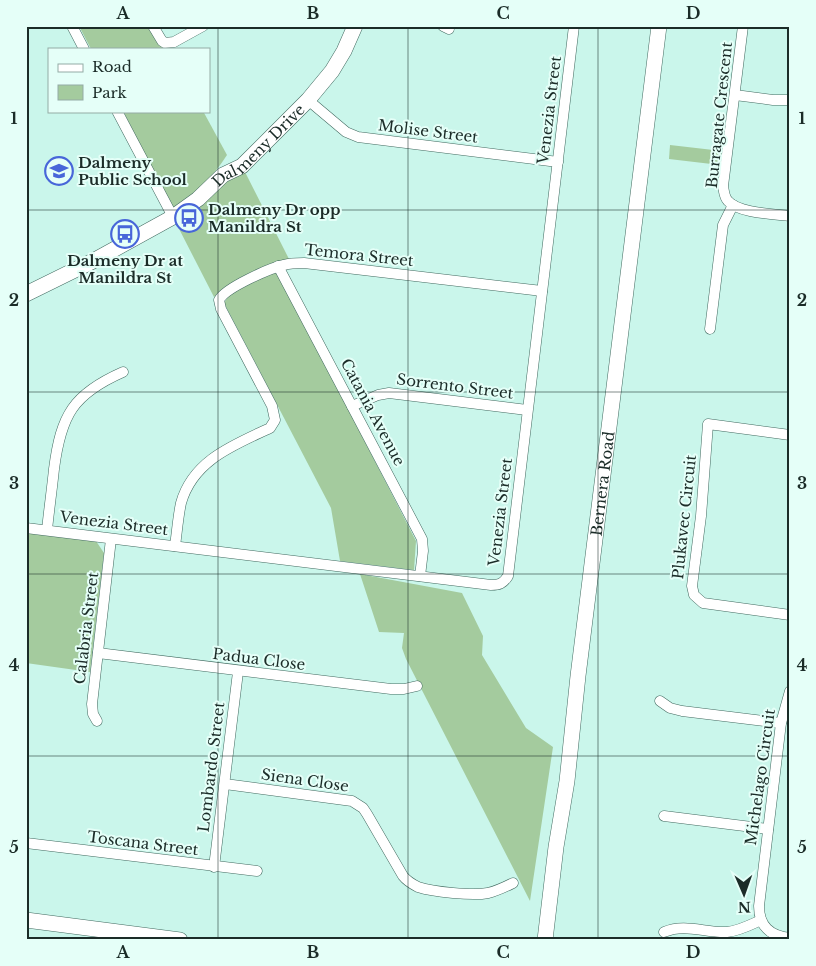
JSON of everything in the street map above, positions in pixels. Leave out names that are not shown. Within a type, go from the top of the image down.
[{"type":"main road","name":"Dalmeny Drive","points":[[26,294],[93,261],[173,217],[198,199],[218,180],[242,166],[308,100],[339,61],[355,26]]},
{"type":"main road","name":"Bernera Road","points":[[544,937],[567,781],[578,676],[659,26]]},
{"type":"main road","points":[[26,920],[180,940]]},
{"type":"street","points":[[72,26],[83,48]]},
{"type":"street","points":[[153,26],[162,41],[169,43],[203,26]]},
{"type":"street","name":"Venezia Street","points":[[26,528],[490,585],[497,585],[505,581],[508,576],[574,26]]},
{"type":"street","name":"Burragate Crescent","points":[[743,26],[723,186],[726,198],[733,205],[744,209],[790,216]]},
{"type":"street","points":[[735,95],[773,100],[790,100]]},
{"type":"street","name":"Molise Street","points":[[308,100],[346,132],[358,137],[558,162]]},
{"type":"street","points":[[118,112],[173,217]]},
{"type":"street","points":[[710,329],[723,225],[733,205]]},
{"type":"street","name":"Temora Street","points":[[175,546],[181,504],[188,486],[198,472],[215,456],[270,428],[274,423],[274,412],[221,308],[219,300],[223,294],[265,271],[294,263],[542,292]]},
{"type":"street","name":"Catania Avenue","points":[[278,266],[422,539],[423,551],[420,576]]},
{"type":"street","points":[[47,530],[57,446],[62,427],[72,408],[85,394],[97,385],[124,372]]},
{"type":"street","name":"Sorrento Street","points":[[352,406],[378,395],[390,393],[527,410]]},
{"type":"street","name":"Plukavec Circuit","points":[[790,435],[708,424],[701,516],[692,586],[694,595],[703,603],[790,615]]},
{"type":"street","name":"Calabria Street","points":[[97,721],[92,704],[111,538]]},
{"type":"street","name":"Padua Close","points":[[98,653],[238,672],[391,689],[417,686]]},
{"type":"street","name":"Lombardo Street","points":[[214,866],[238,672]]},
{"type":"street","name":"Michelago Circuit","points":[[761,920],[759,906],[781,723],[790,691]]},
{"type":"street","points":[[660,701],[670,708],[682,711],[781,723]]},
{"type":"street","name":"Siena Close","points":[[225,784],[352,800],[363,808],[406,880],[419,887],[481,894],[497,891],[513,883]]},
{"type":"street","points":[[664,816],[768,829]]},
{"type":"street","name":"Toscana Street","points":[[26,843],[256,871]]},
{"type":"street","points":[[664,932],[685,928],[728,932],[761,920],[770,932],[778,936],[790,938]]},
{"type":"green space","points":[[79,26],[151,26],[163,48],[90,48]]},
{"type":"green space","points":[[124,112],[204,112],[227,155],[203,185],[173,209]]},
{"type":"green space","points":[[670,145],[722,151],[720,165],[669,159]]},
{"type":"green space","points":[[245,172],[289,259],[276,262],[221,290],[214,297],[175,221],[224,182]]},
{"type":"green space","points":[[277,271],[416,541],[414,570],[340,561],[331,508],[224,303],[228,297],[248,282]]},
{"type":"green space","points":[[26,533],[96,541],[104,553],[90,672],[26,663]]},
{"type":"green space","points":[[360,574],[462,593],[483,636],[482,655],[526,728],[553,747],[530,901],[406,659],[402,648],[404,633],[379,632]]},
{"type":"place","name":"Dalmeny Public School","points":[[59,171]]},
{"type":"place","name":"Dalmeny Dr opp Manildra St","points":[[189,218]]},
{"type":"place","name":"Dalmeny Dr at Manildra St","points":[[125,234]]}]
